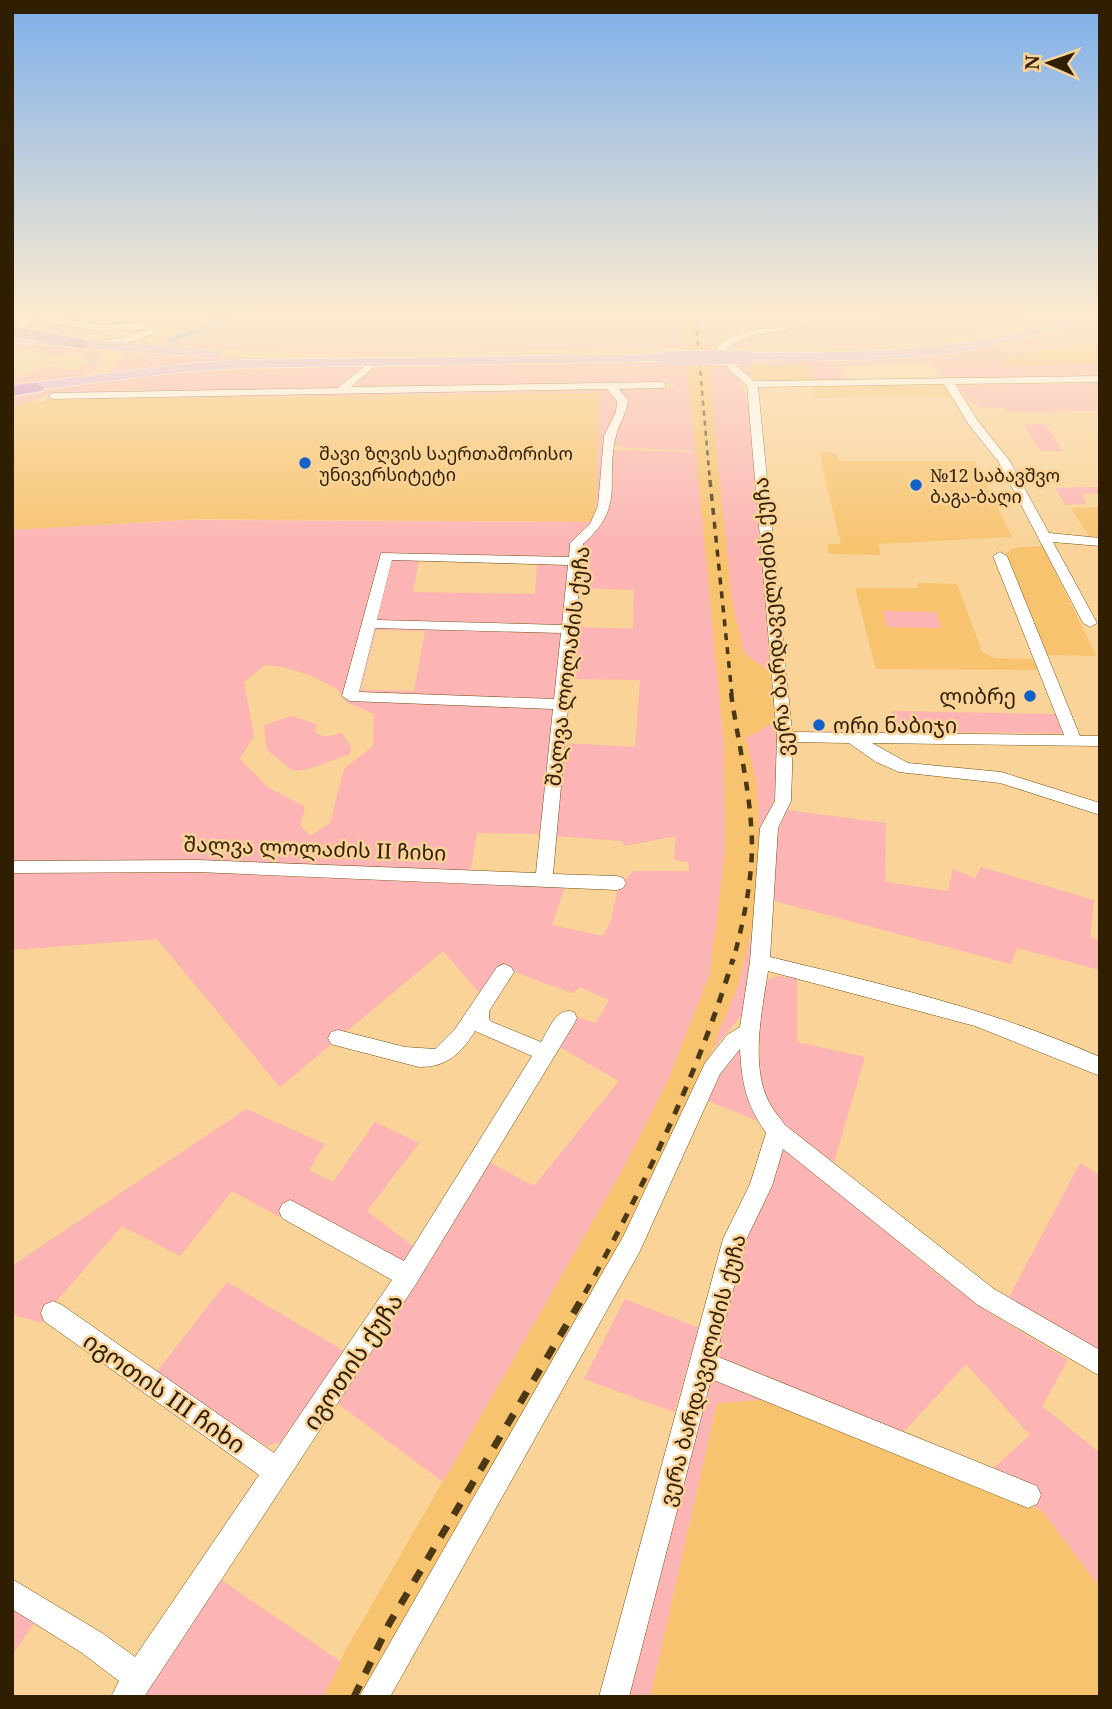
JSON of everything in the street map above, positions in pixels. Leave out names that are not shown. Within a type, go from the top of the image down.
[{"type":"street","points":[[53,396],[306,391]]},
{"type":"street","name":"შალვა ლოლაძის ქუჩა","points":[[544,880],[578,543],[596,526],[604,506],[610,436],[622,412],[624,400],[615,391]]},
{"type":"street","name":"ვერა ბარდაველიძის ქუჩა","points":[[614,1697],[735,1239],[761,1186],[777,1132],[759,1105],[752,1081],[749,1031],[760,962],[769,828],[783,801],[785,737],[752,391]]},
{"type":"street","points":[[953,391],[973,423],[1003,460],[1090,623]]},
{"type":"street","points":[[1046,537],[1100,542]]},
{"type":"street","points":[[562,704],[350,696],[386,556],[576,561]]},
{"type":"street","points":[[1000,556],[1074,741]]},
{"type":"street","points":[[369,624],[569,629]]},
{"type":"street","points":[[785,737],[1100,741]]},
{"type":"street","points":[[853,738],[882,758],[905,768],[1001,778],[1100,809]]},
{"type":"street","name":"შალვა ლოლაძის II ჩიხი","points":[[12,867],[198,866],[617,883]]},
{"type":"street","points":[[760,962],[923,1003],[1058,1047],[1100,1067]]},
{"type":"street","points":[[338,1038],[421,1059],[439,1057],[449,1050],[504,972]]},
{"type":"street","points":[[479,1010],[479,1022],[485,1028],[546,1052]]},
{"type":"street","name":"იგოთის ქუჩა","points":[[132,1687],[408,1276],[567,1018]]},
{"type":"street","points":[[374,1697],[631,1245],[712,1069],[734,1041],[749,1031]]},
{"type":"street","points":[[777,1132],[986,1297],[1100,1364]]},
{"type":"street","points":[[290,1211],[408,1276]]},
{"type":"street","name":"იგოთის III ჩიხი","points":[[53,1312],[278,1472]]},
{"type":"street","points":[[702,1363],[1028,1495]]},
{"type":"street","points":[[12,1593],[92,1643],[132,1687]]},
{"type":"shaded area","points":[[42,391],[208,391],[54,394],[12,407],[12,395]]},
{"type":"shaded area","points":[[611,391],[621,402],[608,438],[595,521],[600,393],[53,399],[36,403],[54,397]]},
{"type":"shaded area","points":[[617,391],[690,391],[724,747],[725,853],[710,973],[669,1078],[624,1167],[443,1482],[338,1404],[487,1161],[534,1186],[619,1081],[556,1045],[574,1016],[596,1023],[609,1000],[580,987],[572,993],[503,968],[483,997],[443,951],[280,1087],[157,939],[12,950],[12,873],[194,868],[566,883],[552,925],[603,936],[611,920],[618,888],[633,871],[689,871],[689,862],[674,860],[676,836],[625,846],[622,841],[555,836],[563,743],[635,747],[640,680],[571,679],[575,627],[633,629],[634,590],[577,588],[580,543],[598,527],[611,450],[692,452],[626,448],[613,444],[613,436],[624,413]]},
{"type":"shaded area","points":[[688,391],[711,391],[744,653],[770,672],[777,721],[746,738],[757,784],[760,822],[757,912],[738,985],[659,1183],[365,1697],[323,1697],[344,1653],[624,1167],[669,1078],[710,973],[724,747]]},
{"type":"shaded area","points":[[711,391],[744,391],[753,427],[770,672],[744,653],[732,600]]},
{"type":"shaded area","points":[[814,391],[948,391],[951,397],[816,398]]},
{"type":"shaded area","points":[[962,391],[1100,391],[1100,411],[1007,412],[1004,408],[976,406]]},
{"type":"shaded area","name":"შავი ზღვის საერთაშორისო უნივერსიტეტი","points":[[600,393],[595,522],[200,519],[12,530],[12,407],[31,400],[36,403],[53,399]]},
{"type":"shaded area","points":[[1023,424],[1045,424],[1063,451],[1040,451]]},
{"type":"shaded area","name":"№12 საბავშვო ბაგა-ბაღი","points":[[821,452],[836,453],[839,461],[975,461],[1012,537],[878,544],[881,555],[829,554],[827,544],[841,544]]},
{"type":"shaded area","points":[[1100,487],[1100,493],[1082,494],[1087,504],[1066,505],[1055,488]]},
{"type":"shaded area","points":[[1100,507],[1100,538],[1089,536],[1071,508]]},
{"type":"shaded area","points":[[187,520],[595,522],[578,543],[574,560],[385,555],[347,697],[557,706],[544,834],[477,833],[470,874],[234,863],[12,863],[12,530]],"holes":[[[265,665],[283,667],[312,676],[337,689],[347,702],[374,714],[373,746],[344,769],[330,823],[311,836],[300,826],[305,807],[268,787],[240,759],[254,736],[244,682]]]},
{"type":"shaded area","points":[[1043,546],[1096,656],[1045,655],[1004,555],[1013,548]]},
{"type":"shaded area","points":[[390,558],[571,562],[566,627],[374,622]],"holes":[[[419,561],[537,563],[535,594],[413,592]]]},
{"type":"shaded area","points":[[917,583],[957,584],[982,652],[994,658],[1032,659],[1039,670],[876,669],[855,588],[918,588]]},
{"type":"shaded area","points":[[883,611],[936,612],[941,628],[887,627]]},
{"type":"shaded area","points":[[372,626],[567,630],[558,702],[355,693]],"holes":[[[376,630],[425,631],[414,691],[361,690]]]},
{"type":"shaded area","points":[[891,711],[1056,714],[1062,733],[895,732]]},
{"type":"shaded area","points":[[291,716],[316,724],[316,733],[324,737],[342,733],[351,748],[349,755],[308,769],[293,771],[267,750],[264,725]]},
{"type":"shaded area","points":[[777,721],[776,794],[764,826],[761,869],[757,784],[746,738]]},
{"type":"shaded area","points":[[787,810],[886,823],[885,882],[948,891],[953,869],[975,878],[981,867],[1094,900],[1090,937],[1100,941],[1100,970],[1017,948],[1011,964],[771,900],[776,836]]},
{"type":"shaded area","points":[[757,912],[751,977],[743,1014],[712,1050],[738,985]]},
{"type":"shaded area","points":[[777,976],[797,978],[797,1042],[865,1057],[833,1165],[784,1126],[767,1100],[760,1063],[760,1014],[769,979]]},
{"type":"shaded area","points":[[738,1048],[741,1051],[750,1104],[758,1121],[701,1098]]},
{"type":"shaded area","points":[[246,1109],[325,1144],[309,1170],[333,1182],[375,1122],[419,1143],[367,1211],[415,1248],[404,1264],[289,1206],[280,1217],[232,1191],[180,1256],[122,1226],[53,1305],[41,1323],[12,1314],[12,1266]]},
{"type":"shaded area","points":[[781,1147],[789,1148],[931,1269],[990,1313],[1068,1360],[1042,1406],[1100,1453],[1100,1587],[1042,1511],[988,1473],[1030,1435],[966,1364],[898,1438],[716,1357],[742,1240]]},
{"type":"shaded area","points":[[1080,1163],[1100,1175],[1100,1354],[1008,1299]]},
{"type":"shaded area","points":[[227,1282],[344,1351],[282,1442],[267,1446],[155,1374]]},
{"type":"shaded area","points":[[625,1299],[699,1328],[674,1412],[584,1379]]},
{"type":"shaded area","points":[[719,1376],[773,1399],[717,1403],[650,1697],[624,1697],[708,1380]]},
{"type":"shaded area","points":[[773,1399],[1042,1511],[1100,1587],[1100,1697],[650,1697],[717,1403]]},
{"type":"shaded area","points":[[220,1579],[341,1662],[323,1697],[141,1697]]},
{"type":"shaded area","points":[[12,1604],[37,1619],[12,1655]]},
{"type":"railway","points":[[702,391],[710,482]]},
{"type":"railway","points":[[710,480],[732,695]]},
{"type":"railway","points":[[731,693],[747,790],[752,849],[746,905],[733,961]]},
{"type":"railway","points":[[585,1293],[668,1130],[704,1044],[733,959]]},
{"type":"railway","points":[[354,1697],[389,1624],[586,1292]]},
{"type":"place","name":"შავი ზღვის საერთაშორისო უნივერსიტეტი","points":[[305,463]]},
{"type":"place","name":"№12 საბავშვო ბაგა-ბაღი","points":[[916,485]]},
{"type":"place","name":"ლიბრე","points":[[1030,696]]},
{"type":"place","name":"ორი ნაბიჯი","points":[[819,725]]}]
